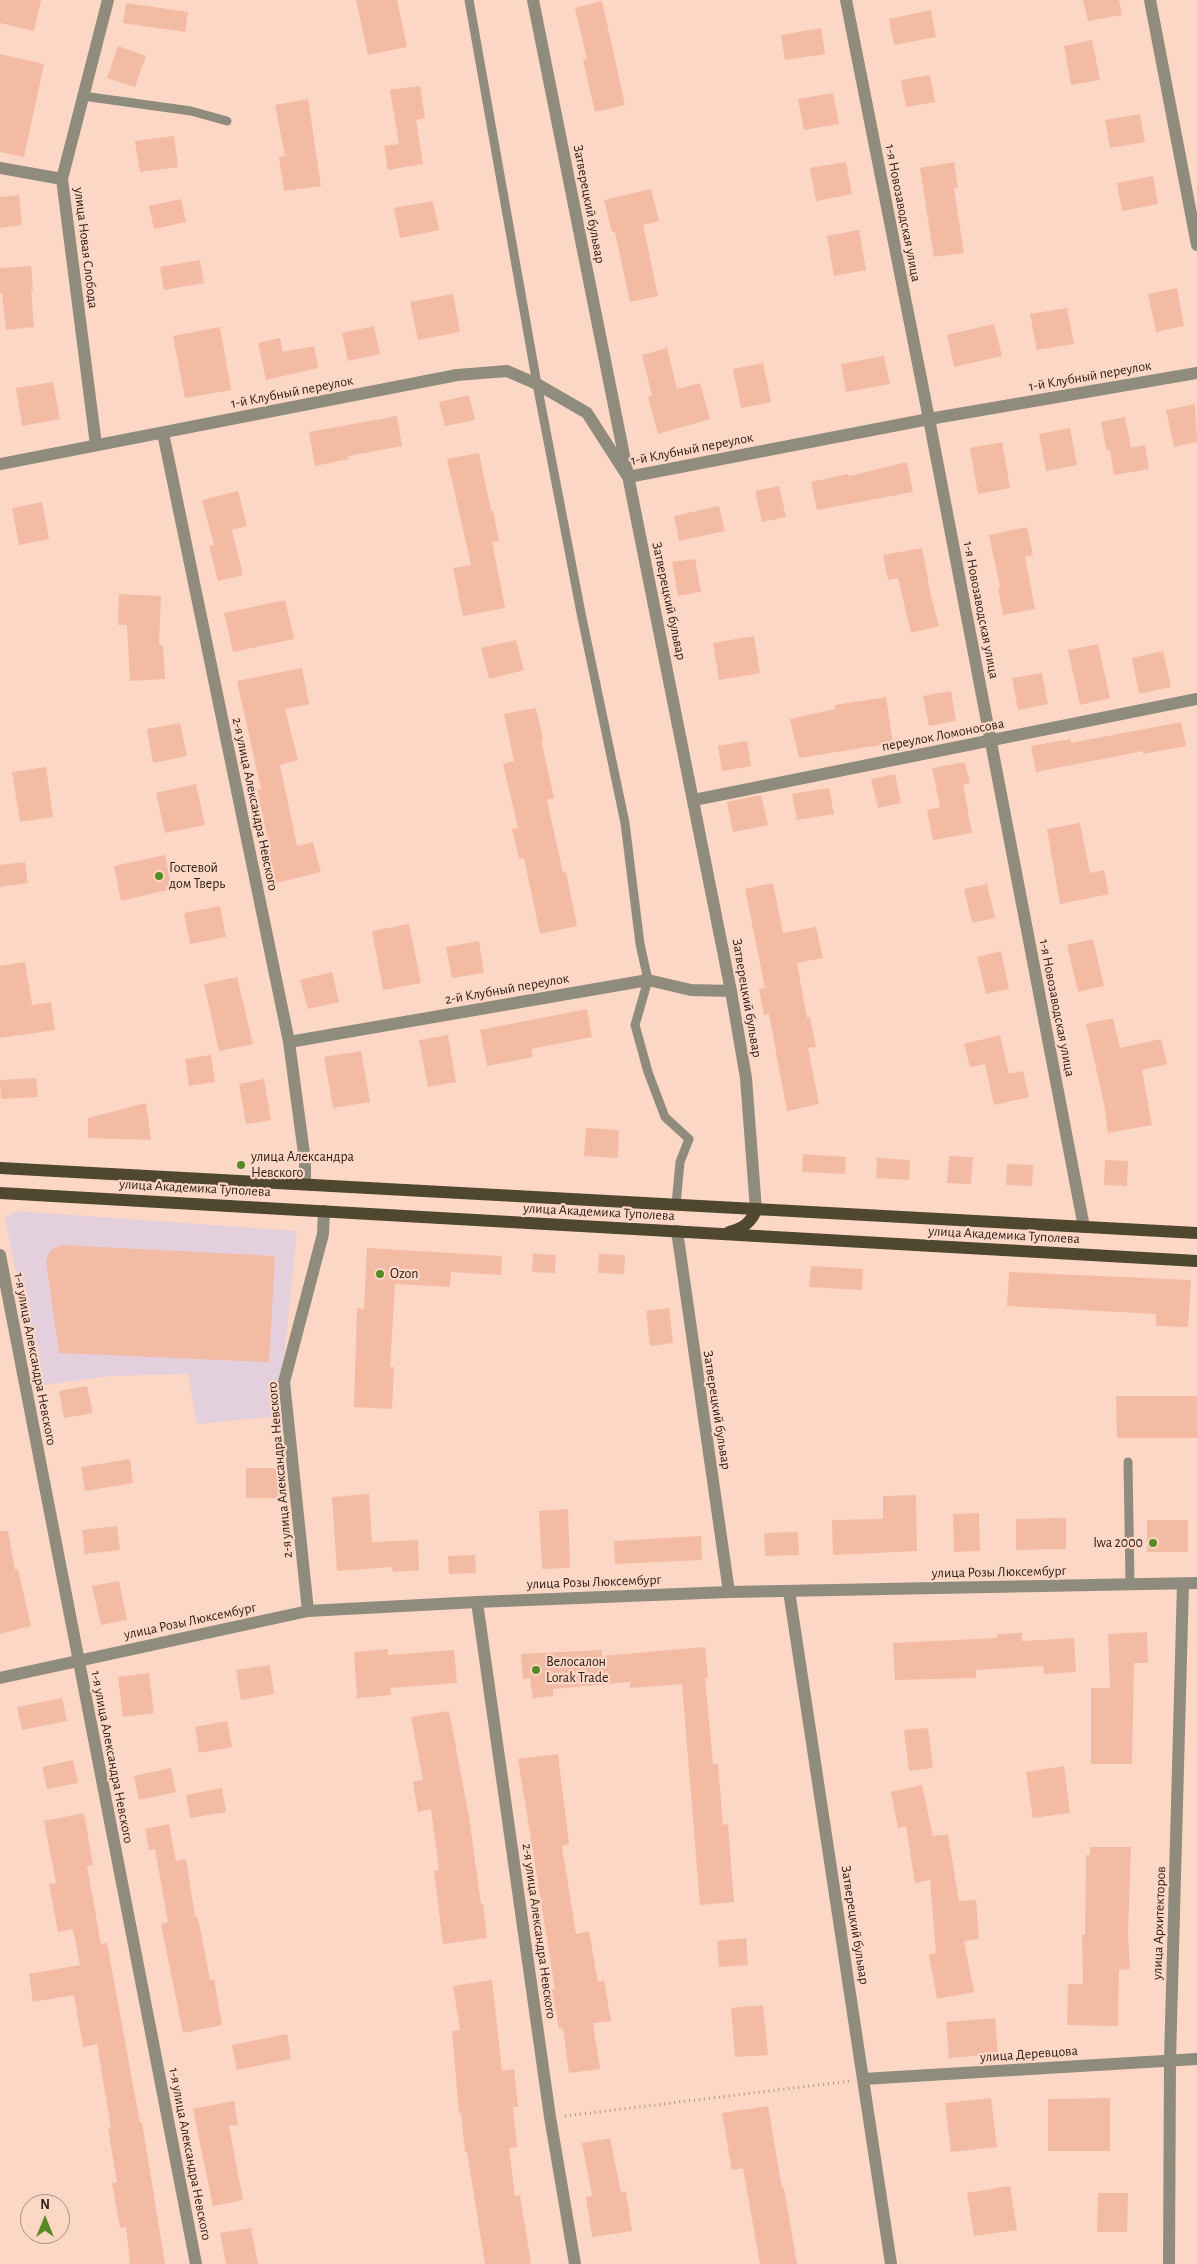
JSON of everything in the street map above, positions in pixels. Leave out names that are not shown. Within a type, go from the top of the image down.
[{"type":"main road","name":"улица Академика Туполева","points":[[0,1168],[1197,1233]]},
{"type":"main road","points":[[0,1175],[16,1168]]},
{"type":"main road","name":"улица Академика Туполева","points":[[0,1193],[1197,1261]]},
{"type":"main road","points":[[724,1234],[746,1225],[756,1210]]},
{"type":"street","name":"улица Новая Слобода","points":[[96,445],[62,179],[108,0]]},
{"type":"street","name":"Затверецкий бульвар","points":[[533,0],[731,992],[746,1078],[756,1210]]},
{"type":"street","name":"1-я Новозаводская улица","points":[[846,0],[929,419],[1084,1227]]},
{"type":"street","points":[[1150,0],[1197,245]]},
{"type":"street","points":[[0,168],[62,179]]},
{"type":"street","name":"1-й Клубный переулок","points":[[0,464],[457,375],[507,371],[537,384],[587,413],[628,477],[929,419],[1197,372]]},
{"type":"street","name":"2-я улица Александра Невского","points":[[164,433],[289,1042],[305,1161],[305,1184]]},
{"type":"street","name":"переулок Ломоносова","points":[[694,800],[1197,699]]},
{"type":"street","name":"2-й Клубный переулок","points":[[289,1042],[648,980],[691,990],[731,992]]},
{"type":"street","name":"2-я улица Александра Невского","points":[[308,1611],[284,1382],[323,1234],[324,1211]]},
{"type":"street","name":"Затверецкий бульвар","points":[[676,1231],[730,1592]]},
{"type":"street","name":"1-я улица Александра Невского","points":[[0,1255],[196,2264]]},
{"type":"street","name":"улица Розы Люксембург","points":[[0,1678],[308,1611],[730,1592],[1197,1583]]},
{"type":"street","name":"улица Архитекторов","points":[[1168,2264],[1170,2060],[1183,1584]]},
{"type":"street","name":"Затверецкий бульвар","points":[[790,1591],[891,2264]]},
{"type":"street","name":"2-я улица Александра Невского","points":[[477,1602],[550,2118],[575,2264]]},
{"type":"street","name":"улица Деревцова","points":[[863,2079],[1197,2058]]},
{"type":"lane","points":[[469,0],[537,384],[624,824],[640,944],[648,980],[635,1025],[648,1072],[665,1116],[689,1139],[680,1162],[676,1205]]},
{"type":"lane","points":[[83,96],[191,111],[227,121]]},
{"type":"lane","points":[[1128,1462],[1130,1584]]},
{"type":"path","points":[[550,2118],[863,2079]]},
{"type":"shaded area","points":[[16,1211],[297,1231],[278,1416],[197,1424],[188,1374],[109,1376],[39,1386],[5,1218]]},
{"type":"building","points":[[0,0],[41,0],[34,31],[0,23]]},
{"type":"building","points":[[356,0],[397,0],[407,47],[368,55]]},
{"type":"building","points":[[1083,0],[1119,0],[1122,15],[1088,21]]},
{"type":"building","points":[[602,1],[625,105],[595,112],[583,60],[587,59],[575,8]]},
{"type":"building","points":[[126,3],[188,12],[185,32],[123,23]]},
{"type":"building","points":[[931,10],[936,37],[894,45],[889,19]]},
{"type":"building","points":[[821,28],[825,54],[785,60],[781,35]]},
{"type":"building","points":[[1092,40],[1100,80],[1071,85],[1064,46]]},
{"type":"building","points":[[118,46],[146,56],[135,87],[107,78]]},
{"type":"building","points":[[0,54],[44,64],[24,157],[0,152]]},
{"type":"building","points":[[930,75],[935,102],[906,107],[901,80]]},
{"type":"building","points":[[420,86],[425,118],[416,120],[423,164],[388,170],[384,146],[399,144],[390,90]]},
{"type":"building","points":[[833,93],[839,124],[804,130],[798,99]]},
{"type":"building","points":[[308,99],[321,186],[284,191],[279,157],[285,156],[275,105]]},
{"type":"building","points":[[1140,114],[1145,142],[1110,148],[1105,120]]},
{"type":"building","points":[[174,136],[178,167],[140,172],[135,141]]},
{"type":"building","points":[[846,162],[852,194],[816,201],[810,168]]},
{"type":"building","points":[[954,162],[958,188],[954,188],[964,253],[934,257],[920,168]]},
{"type":"building","points":[[1153,176],[1158,204],[1122,211],[1117,183]]},
{"type":"building","points":[[651,189],[659,221],[643,225],[658,296],[630,302],[615,232],[612,232],[604,200]]},
{"type":"building","points":[[19,195],[22,225],[0,228],[0,197]]},
{"type":"building","points":[[181,199],[186,222],[154,229],[149,206]]},
{"type":"building","points":[[433,201],[439,230],[400,238],[394,208]]},
{"type":"building","points":[[859,230],[866,270],[834,276],[827,236]]},
{"type":"building","points":[[200,260],[204,283],[164,290],[160,267]]},
{"type":"building","points":[[31,266],[34,327],[6,330],[2,293],[0,294],[0,268]]},
{"type":"building","points":[[1177,288],[1184,326],[1156,332],[1148,294]]},
{"type":"building","points":[[453,294],[460,332],[418,340],[410,302]]},
{"type":"building","points":[[1067,308],[1074,344],[1037,350],[1030,314]]},
{"type":"building","points":[[994,324],[1002,356],[954,367],[947,335]]},
{"type":"building","points":[[374,326],[380,354],[348,361],[342,333]]},
{"type":"building","points":[[220,327],[231,390],[185,398],[173,336]]},
{"type":"building","points":[[280,338],[283,352],[314,346],[318,368],[266,380],[258,343]]},
{"type":"building","points":[[667,348],[677,389],[700,383],[710,419],[658,434],[648,397],[652,396],[642,355]]},
{"type":"building","points":[[884,356],[890,384],[846,392],[841,364]]},
{"type":"building","points":[[763,363],[771,402],[741,408],[733,369]]},
{"type":"building","points":[[53,382],[60,419],[22,426],[16,388]]},
{"type":"building","points":[[469,395],[475,420],[445,426],[439,402]]},
{"type":"building","points":[[1195,404],[1197,442],[1174,447],[1166,410]]},
{"type":"building","points":[[397,416],[402,446],[348,456],[349,459],[315,466],[309,432]]},
{"type":"building","points":[[1125,417],[1131,448],[1145,445],[1149,469],[1114,475],[1110,450],[1107,451],[1101,422]]},
{"type":"building","points":[[1070,428],[1077,465],[1046,471],[1039,434]]},
{"type":"building","points":[[1002,442],[1010,488],[978,494],[970,448]]},
{"type":"building","points":[[479,453],[499,541],[492,542],[505,608],[463,616],[453,568],[471,565],[447,459]]},
{"type":"building","points":[[907,462],[913,492],[817,510],[811,482],[848,474],[849,476]]},
{"type":"building","points":[[779,486],[786,517],[762,522],[755,491]]},
{"type":"building","points":[[238,491],[247,526],[232,530],[243,575],[218,581],[209,546],[214,545],[202,500]]},
{"type":"building","points":[[42,502],[49,539],[19,545],[12,508]]},
{"type":"building","points":[[719,506],[725,531],[679,541],[674,516]]},
{"type":"building","points":[[1027,527],[1033,555],[1025,557],[1035,609],[1003,615],[998,588],[1000,587],[989,535]]},
{"type":"building","points":[[922,548],[939,626],[911,633],[898,578],[888,580],[883,555]]},
{"type":"building","points":[[695,559],[701,592],[678,596],[672,562]]},
{"type":"building","points":[[119,594],[161,596],[159,645],[163,645],[165,679],[130,681],[127,625],[118,625]]},
{"type":"building","points":[[285,600],[294,639],[233,652],[224,613]]},
{"type":"building","points":[[754,636],[760,673],[719,680],[713,643]]},
{"type":"building","points":[[516,640],[524,670],[489,679],[481,648]]},
{"type":"building","points":[[1098,644],[1110,698],[1080,705],[1068,650]]},
{"type":"building","points":[[1163,651],[1171,687],[1139,694],[1132,658]]},
{"type":"building","points":[[302,668],[309,704],[285,709],[298,760],[280,765],[297,846],[313,842],[321,872],[276,883],[268,853],[271,853],[257,789],[261,789],[237,681]]},
{"type":"building","points":[[1042,673],[1048,704],[1018,710],[1012,678]]},
{"type":"building","points":[[951,691],[956,721],[929,726],[923,696]]},
{"type":"building","points":[[886,697],[893,743],[799,758],[790,719],[835,709],[835,705]]},
{"type":"building","points":[[536,708],[554,798],[547,800],[563,873],[566,872],[577,926],[540,934],[524,858],[519,859],[512,829],[518,828],[503,764],[514,761],[504,714]]},
{"type":"building","points":[[1181,722],[1186,746],[1143,754],[1143,751],[1036,772],[1031,746],[1071,739],[1071,743]]},
{"type":"building","points":[[180,723],[187,756],[153,763],[147,729]]},
{"type":"building","points":[[747,741],[751,766],[722,771],[718,746]]},
{"type":"building","points":[[965,762],[970,783],[963,785],[972,833],[933,840],[927,810],[940,807],[932,768]]},
{"type":"building","points":[[46,767],[53,817],[20,822],[12,772]]},
{"type":"building","points":[[895,774],[901,803],[878,808],[871,779]]},
{"type":"building","points":[[196,784],[205,825],[165,833],[156,793]]},
{"type":"building","points":[[829,788],[834,814],[797,820],[792,794]]},
{"type":"building","points":[[761,795],[768,825],[733,832],[727,802]]},
{"type":"building","points":[[1080,823],[1090,873],[1104,870],[1109,894],[1060,904],[1047,829]]},
{"type":"building","points":[[165,855],[172,889],[121,901],[114,866]]},
{"type":"building","points":[[25,862],[28,883],[0,887],[0,865]]},
{"type":"building","points":[[773,883],[783,933],[816,927],[823,958],[797,963],[807,1018],[810,1017],[816,1047],[808,1048],[819,1104],[787,1111],[769,1014],[764,1015],[759,989],[765,988],[745,889]]},
{"type":"building","points":[[987,884],[995,918],[972,923],[964,889]]},
{"type":"building","points":[[220,906],[226,937],[190,944],[184,913]]},
{"type":"building","points":[[409,924],[421,983],[383,990],[372,931]]},
{"type":"building","points":[[1093,939],[1104,986],[1078,992],[1067,945]]},
{"type":"building","points":[[479,941],[484,973],[452,978],[446,947]]},
{"type":"building","points":[[1001,951],[1009,989],[986,994],[977,957]]},
{"type":"building","points":[[25,962],[32,1005],[51,1002],[55,1030],[0,1038],[0,966]]},
{"type":"building","points":[[332,972],[339,1002],[308,1009],[300,980]]},
{"type":"building","points":[[237,977],[253,1044],[219,1051],[204,984]]},
{"type":"building","points":[[587,1009],[592,1037],[531,1049],[533,1057],[487,1066],[480,1030]]},
{"type":"building","points":[[1113,1018],[1120,1048],[1161,1039],[1167,1064],[1142,1070],[1152,1125],[1108,1133],[1104,1103],[1086,1024]]},
{"type":"building","points":[[448,1035],[456,1082],[428,1087],[419,1040]]},
{"type":"building","points":[[1000,1035],[1009,1074],[1023,1071],[1029,1097],[994,1105],[985,1064],[970,1067],[964,1044]]},
{"type":"building","points":[[361,1051],[370,1102],[333,1108],[324,1057]]},
{"type":"building","points":[[211,1055],[215,1082],[189,1086],[185,1059]]},
{"type":"building","points":[[36,1078],[38,1097],[1,1099],[0,1080]]},
{"type":"building","points":[[264,1079],[271,1120],[246,1124],[239,1084]]},
{"type":"building","points":[[146,1103],[151,1140],[88,1138],[88,1118]]},
{"type":"building","points":[[586,1128],[619,1130],[618,1158],[584,1156]]},
{"type":"building","points":[[803,1154],[846,1157],[845,1174],[802,1172]]},
{"type":"building","points":[[949,1156],[973,1157],[971,1184],[947,1183]]},
{"type":"building","points":[[877,1158],[910,1160],[909,1180],[876,1178]]},
{"type":"building","points":[[1105,1160],[1128,1161],[1127,1186],[1104,1185]]},
{"type":"building","points":[[1007,1164],[1033,1165],[1032,1186],[1006,1185]]},
{"type":"building","points":[[61,1245],[275,1256],[269,1362],[59,1353],[46,1261],[51,1250]]},
{"type":"building","points":[[367,1248],[502,1256],[501,1275],[451,1272],[450,1287],[395,1284],[390,1367],[394,1367],[392,1409],[354,1407],[357,1308],[364,1309]]},
{"type":"building","points":[[533,1254],[556,1255],[555,1273],[532,1272]]},
{"type":"building","points":[[599,1254],[625,1255],[624,1274],[598,1273]]},
{"type":"building","points":[[811,1266],[863,1269],[862,1290],[809,1287]]},
{"type":"building","points":[[1009,1272],[1191,1280],[1188,1327],[1156,1326],[1156,1314],[1007,1306]]},
{"type":"building","points":[[669,1308],[673,1343],[650,1346],[646,1311]]},
{"type":"building","points":[[87,1386],[93,1413],[64,1418],[59,1391]]},
{"type":"building","points":[[1116,1396],[1197,1396],[1197,1438],[1117,1438]]},
{"type":"building","points":[[130,1459],[133,1483],[85,1491],[81,1467]]},
{"type":"building","points":[[246,1468],[285,1468],[285,1498],[246,1498]]},
{"type":"building","points":[[369,1494],[372,1542],[418,1540],[419,1570],[393,1572],[392,1567],[337,1571],[332,1497]]},
{"type":"building","points":[[916,1495],[917,1551],[833,1555],[832,1520],[883,1519],[883,1496]]},
{"type":"building","points":[[568,1509],[570,1568],[542,1569],[539,1511]]},
{"type":"building","points":[[979,1513],[980,1551],[954,1552],[953,1514]]},
{"type":"building","points":[[1066,1518],[1066,1549],[1016,1550],[1016,1519]]},
{"type":"building","points":[[1147,1520],[1188,1520],[1188,1552],[1147,1552]]},
{"type":"building","points":[[117,1526],[120,1550],[85,1554],[82,1530]]},
{"type":"building","points":[[0,1531],[8,1531],[15,1570],[18,1569],[31,1626],[0,1634]]},
{"type":"building","points":[[798,1532],[799,1555],[765,1556],[764,1533]]},
{"type":"building","points":[[701,1536],[702,1560],[615,1564],[614,1541]]},
{"type":"building","points":[[475,1555],[476,1573],[449,1574],[448,1556]]},
{"type":"building","points":[[119,1581],[127,1620],[101,1625],[92,1586]]},
{"type":"building","points":[[1147,1632],[1148,1663],[1134,1663],[1132,1764],[1091,1764],[1091,1688],[1110,1688],[1108,1634]]},
{"type":"building","points":[[1022,1633],[1022,1641],[1074,1638],[1076,1672],[1044,1674],[1043,1666],[976,1670],[976,1678],[895,1680],[893,1643],[997,1638],[997,1634]]},
{"type":"building","points":[[705,1647],[708,1678],[705,1678],[713,1764],[718,1764],[723,1825],[728,1824],[734,1902],[700,1905],[682,1684],[630,1688],[630,1682],[553,1689],[553,1696],[533,1698],[530,1678],[523,1679],[521,1654],[602,1650],[602,1656]]},
{"type":"building","points":[[388,1649],[388,1655],[454,1650],[457,1683],[390,1688],[391,1695],[357,1698],[354,1652]]},
{"type":"building","points":[[270,1665],[274,1694],[241,1700],[236,1670]]},
{"type":"building","points":[[149,1673],[154,1713],[123,1717],[118,1677]]},
{"type":"building","points":[[62,1698],[67,1721],[22,1730],[17,1707]]},
{"type":"building","points":[[449,1711],[469,1817],[487,1938],[443,1944],[434,1871],[439,1870],[431,1809],[418,1812],[413,1782],[423,1780],[411,1717]]},
{"type":"building","points":[[227,1721],[232,1747],[199,1753],[195,1727]]},
{"type":"building","points":[[928,1728],[933,1768],[909,1771],[904,1730]]},
{"type":"building","points":[[558,1754],[569,1844],[562,1846],[576,1934],[589,1931],[598,1982],[604,1980],[611,2021],[593,2023],[600,2069],[569,2073],[563,2028],[559,2029],[552,1989],[555,1989],[518,1759]]},
{"type":"building","points":[[73,1760],[78,1783],[47,1789],[42,1767]]},
{"type":"building","points":[[1064,1766],[1070,1813],[1033,1818],[1026,1772]]},
{"type":"building","points":[[171,1768],[176,1792],[139,1800],[134,1776]]},
{"type":"building","points":[[922,1785],[933,1836],[948,1834],[959,1901],[976,1900],[979,1939],[964,1941],[974,1992],[937,1999],[929,1955],[936,1953],[930,1880],[915,1883],[906,1826],[898,1828],[891,1792]]},
{"type":"building","points":[[222,1788],[226,1812],[190,1818],[186,1795]]},
{"type":"building","points":[[84,1813],[93,1865],[87,1866],[101,1944],[107,1943],[140,2123],[142,2122],[165,2264],[130,2264],[126,2227],[120,2228],[112,2183],[117,2182],[108,2128],[111,2128],[97,2044],[83,2047],[74,1995],[33,2002],[29,1974],[80,1965],[73,1929],[58,1932],[49,1884],[56,1883],[44,1821]]},
{"type":"building","points":[[169,1824],[176,1861],[186,1859],[195,1917],[198,1917],[210,1980],[214,1979],[222,2025],[183,2033],[161,1924],[168,1922],[155,1849],[149,1850],[145,1829]]},
{"type":"building","points":[[1090,1847],[1131,1847],[1128,1934],[1130,1969],[1119,1970],[1118,2026],[1067,2025],[1068,1984],[1083,1984],[1082,1935],[1085,1935],[1086,1855],[1090,1855]]},
{"type":"building","points":[[746,1938],[748,1965],[719,1967],[717,1941]]},
{"type":"building","points":[[492,1980],[502,2071],[514,2069],[518,2107],[513,2107],[517,2147],[509,2148],[515,2196],[520,2195],[531,2264],[485,2264],[467,2152],[465,2152],[461,2113],[459,2113],[452,2031],[460,2030],[453,1986]]},
{"type":"building","points":[[763,2005],[768,2055],[735,2057],[731,2008]]},
{"type":"building","points":[[995,2018],[998,2054],[949,2058],[946,2022]]},
{"type":"building","points":[[287,2034],[291,2059],[237,2070],[232,2045]]},
{"type":"building","points":[[991,2098],[997,2147],[951,2152],[945,2103]]},
{"type":"building","points":[[1110,2098],[1110,2151],[1048,2151],[1048,2099]]},
{"type":"building","points":[[234,2101],[238,2125],[229,2126],[243,2200],[213,2206],[193,2109]]},
{"type":"building","points":[[768,2106],[797,2264],[760,2264],[743,2168],[732,2170],[722,2113]]},
{"type":"building","points":[[610,2138],[621,2192],[626,2191],[632,2231],[592,2237],[586,2197],[592,2196],[582,2143]]},
{"type":"building","points":[[1010,2186],[1017,2230],[974,2236],[967,2193]]},
{"type":"building","points":[[1098,2193],[1128,2193],[1127,2232],[1097,2232]]},
{"type":"building","points":[[251,2228],[258,2264],[226,2264],[220,2233]]},
{"type":"place","name":"Гостевой дом Тверь","points":[[159,876]]},
{"type":"place","name":"улица Александра Невского","points":[[241,1165]]},
{"type":"place","name":"Ozon","points":[[380,1274]]},
{"type":"place","name":"Iwa 2000","points":[[1153,1543]]},
{"type":"place","name":"Велосалон Lorak Trade","points":[[536,1670]]}]
